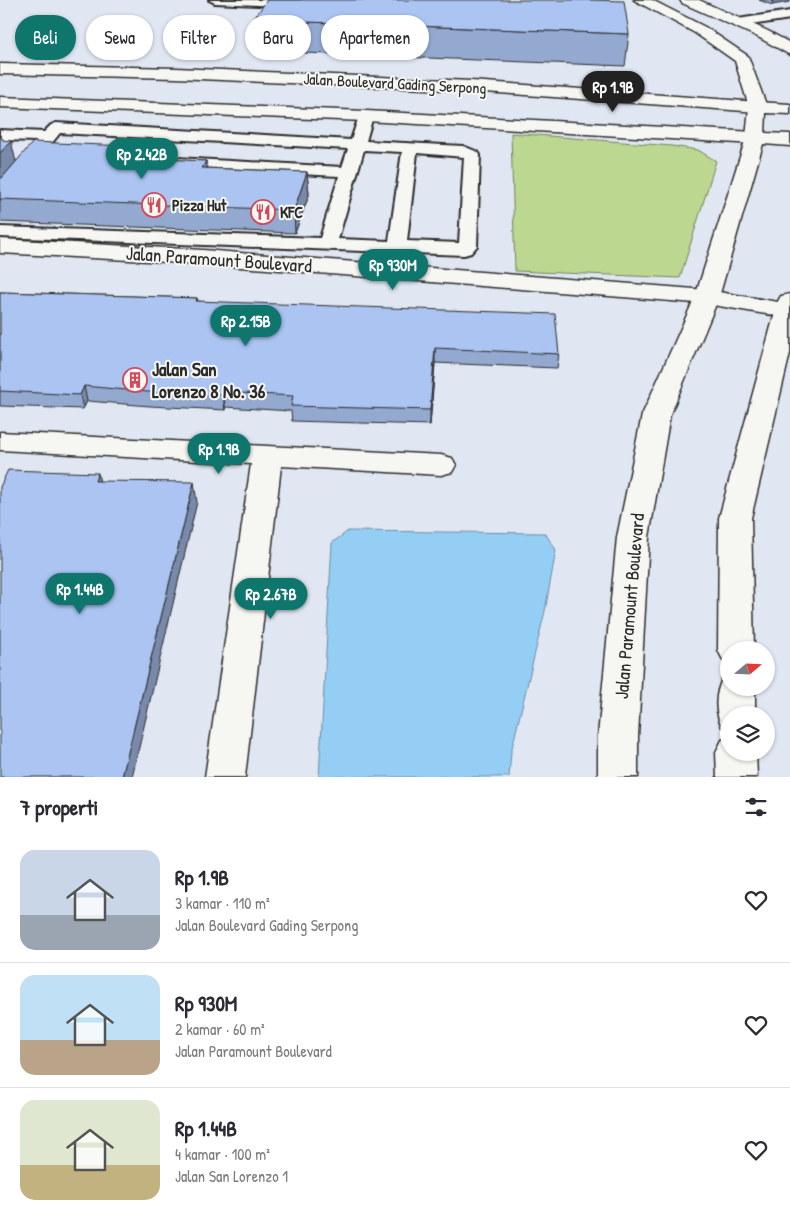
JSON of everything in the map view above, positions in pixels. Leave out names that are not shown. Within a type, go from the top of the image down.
[{"type":"main road","points":[[641,0],[700,30],[742,59],[756,101],[790,105]]},
{"type":"main road","points":[[687,0],[738,23],[790,50]]},
{"type":"main road","name":"Jalan Boulevard Gading Serpong","points":[[0,69],[176,73],[461,86],[756,101],[790,109]]},
{"type":"main road","points":[[0,76],[31,70]]},
{"type":"main road","name":"Jalan Boulevard Gading Serpong","points":[[0,100],[366,116],[790,140]]},
{"type":"main road","name":"Jalan Paramount Boulevard","points":[[618,777],[618,736],[633,537],[656,415],[707,297],[755,138],[756,101]]},
{"type":"main road","name":"Jalan Paramount Boulevard","points":[[0,246],[203,257],[707,297],[790,307],[735,518],[736,641]]},
{"type":"main road","points":[[0,441],[441,465]]},
{"type":"main road","points":[[225,777],[268,456]]},
{"type":"main road","points":[[736,761],[736,777]]},
{"type":"lane","points":[[215,0],[308,3]]},
{"type":"lane","points":[[738,23],[790,15]]},
{"type":"lane","points":[[327,244],[366,116]]},
{"type":"lane","points":[[0,195],[56,128],[471,153],[468,246],[458,249],[0,232]]},
{"type":"lane","points":[[0,135],[50,137]]},
{"type":"lane","points":[[208,165],[222,138]]},
{"type":"lane","points":[[397,247],[410,148]]},
{"type":"lane","points":[[34,156],[53,157]]},
{"type":"lane","points":[[159,162],[349,172]]},
{"type":"green space","points":[[511,133],[672,146],[698,150],[716,161],[680,278],[515,271]]},
{"type":"water","points":[[348,531],[545,533],[556,550],[545,611],[511,752],[509,777],[319,777],[332,543]]},
{"type":"building","points":[[267,0],[624,1],[629,34],[429,27],[429,15],[321,15],[321,23],[311,22],[311,15],[256,15]]},
{"type":"building","points":[[0,135],[3,140],[11,141],[0,153]]},
{"type":"building","points":[[33,142],[126,146],[118,157],[206,161],[202,168],[307,172],[294,210],[0,199],[0,178]]},
{"type":"building","points":[[0,292],[197,298],[196,301],[555,314],[559,354],[435,348],[430,410],[291,406],[293,396],[224,392],[223,395],[148,392],[84,386],[80,395],[0,391]]},
{"type":"building","points":[[8,470],[98,473],[95,481],[194,482],[122,777],[0,777],[0,487]]},
{"type":"place","name":"Pizza Hut","points":[[154,205]]},
{"type":"place","name":"KFC","points":[[263,212]]},
{"type":"place","name":"Jalan San Lorenzo 8 No. 36","points":[[135,380]]}]
